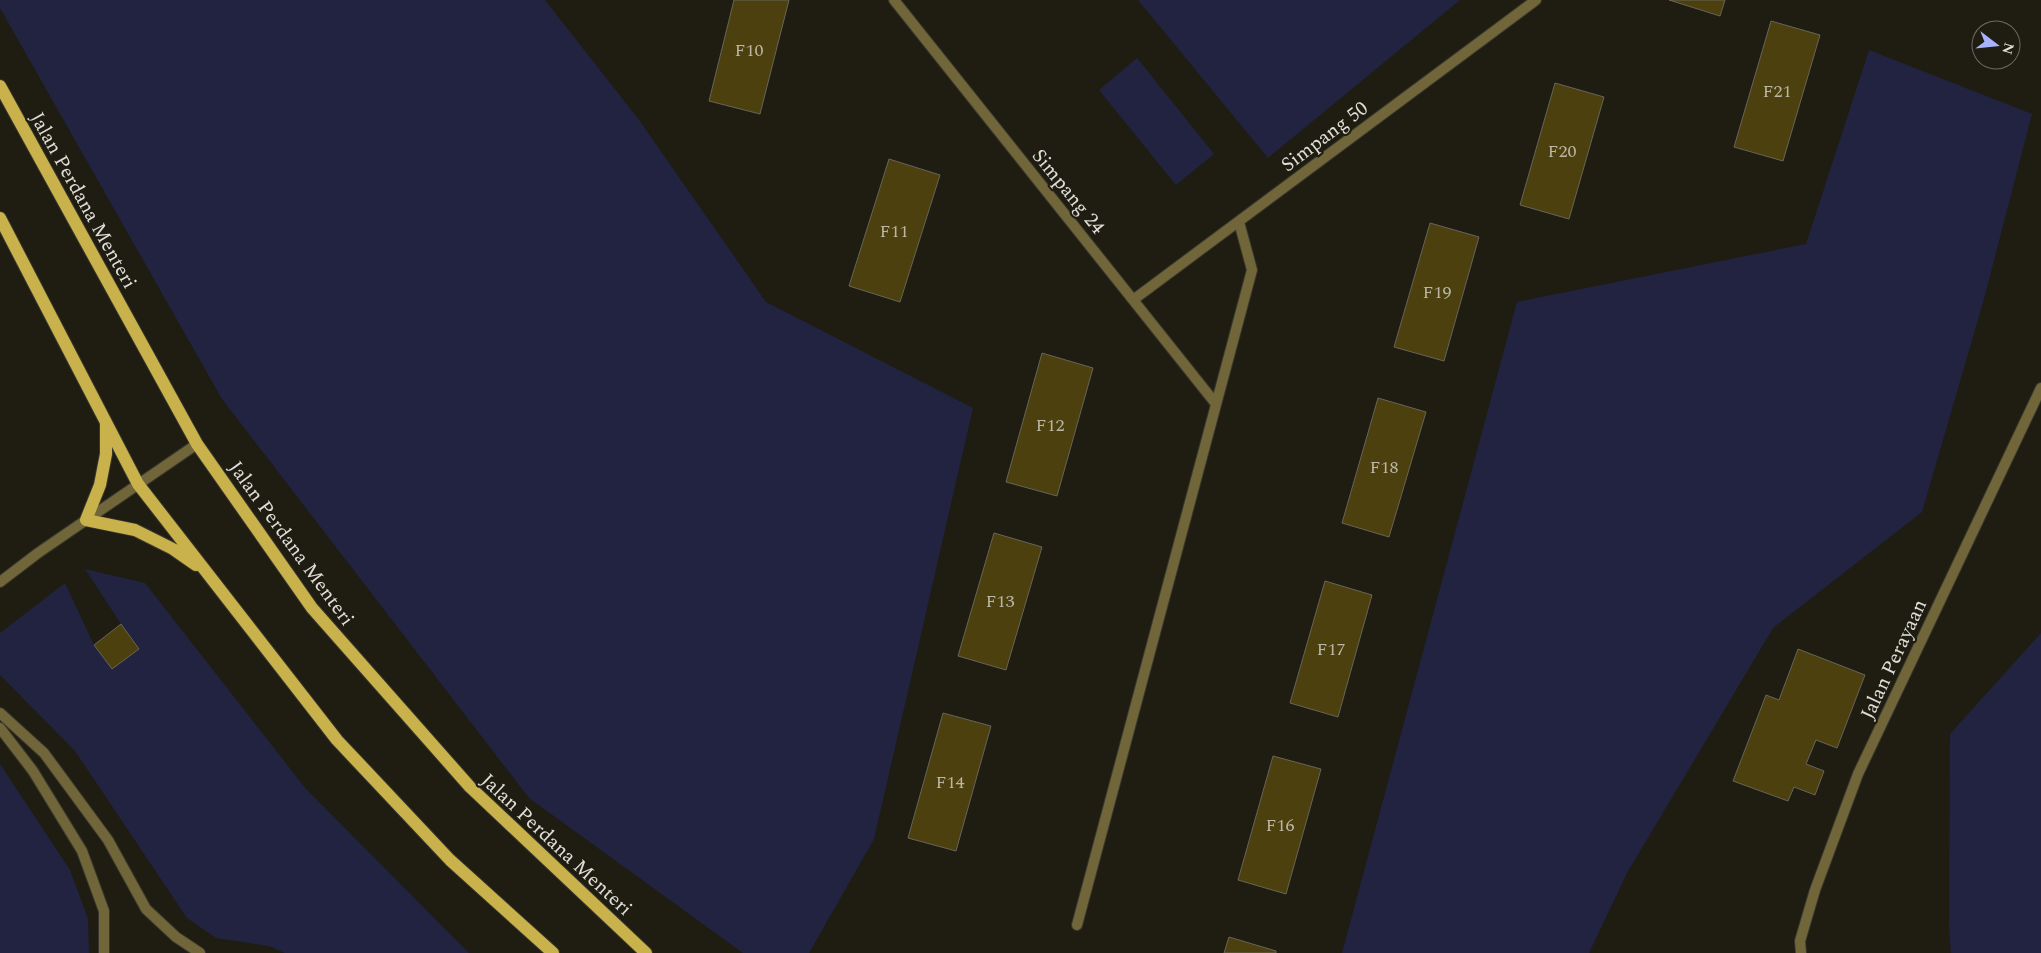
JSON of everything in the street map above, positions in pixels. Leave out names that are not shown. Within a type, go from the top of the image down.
[{"type":"main road","name":"Jalan Perdana Menteri","points":[[0,86],[197,444],[312,608],[470,787],[646,953]]},
{"type":"main road","points":[[0,218],[138,484],[337,740],[450,860],[553,953]]},
{"type":"main road","points":[[106,422],[106,454],[100,485],[86,520],[136,530],[172,549],[204,570]]},
{"type":"street","name":"Simpang 24","points":[[894,0],[1216,404]]},
{"type":"street","name":"Simpang 50","points":[[1133,300],[1536,0]]},
{"type":"street","points":[[1077,925],[1252,270],[1239,222]]},
{"type":"street","name":"Jalan Perayaan","points":[[1800,953],[1800,941],[1815,890],[1858,774],[2041,388]]},
{"type":"street","points":[[0,582],[197,444]]},
{"type":"street","points":[[0,713],[44,753],[108,840],[146,909],[176,937],[200,953]]},
{"type":"street","points":[[0,728],[32,771],[82,850],[104,911],[104,953]]},
{"type":"shaded area","points":[[0,0],[545,0],[639,120],[766,302],[973,408],[874,839],[809,953],[743,953],[529,798],[222,399],[0,8]]},
{"type":"shaded area","points":[[1138,0],[1460,0],[1268,158]]},
{"type":"shaded area","points":[[1869,50],[2032,114],[1984,299],[1922,512],[1773,628],[1627,873],[1589,953],[1342,953],[1517,302],[1806,244]]},
{"type":"shaded area","points":[[1137,58],[1214,154],[1176,185],[1099,90]]},
{"type":"shaded area","points":[[85,569],[145,583],[306,789],[469,953],[285,953],[269,946],[216,938],[187,918],[75,751],[0,675],[0,633],[65,583],[94,645],[112,669],[139,648]]},
{"type":"shaded area","points":[[2041,633],[2041,953],[1951,953],[1949,926],[1950,734]]},
{"type":"shaded area","points":[[0,764],[70,870],[88,919],[89,953],[0,953]]},
{"type":"building","points":[[734,0],[789,0],[760,114],[709,101]]},
{"type":"building","points":[[1669,0],[1725,0],[1720,16]]},
{"type":"building","points":[[1771,21],[1820,35],[1783,161],[1734,147]]},
{"type":"building","points":[[1555,83],[1604,97],[1569,219],[1520,205]]},
{"type":"building","points":[[889,159],[940,175],[900,302],[849,286]]},
{"type":"building","points":[[1430,223],[1479,237],[1444,361],[1394,347]]},
{"type":"building","points":[[1042,353],[1093,368],[1057,496],[1006,482]]},
{"type":"building","points":[[1378,398],[1426,412],[1389,537],[1342,523]]},
{"type":"building","points":[[994,533],[1042,547],[1006,670],[958,656]]},
{"type":"building","points":[[1325,581],[1372,595],[1338,717],[1290,703]]},
{"type":"building","points":[[121,624],[139,649],[112,669],[94,645]]},
{"type":"building","points":[[1798,649],[1865,675],[1837,748],[1816,740],[1806,764],[1824,771],[1815,795],[1794,787],[1788,801],[1733,781],[1766,695],[1779,700]]},
{"type":"building","points":[[943,713],[991,726],[956,851],[908,838]]},
{"type":"building","points":[[1273,756],[1321,769],[1286,894],[1238,880]]},
{"type":"building","points":[[1229,937],[1276,951],[1276,953],[1224,953]]}]
